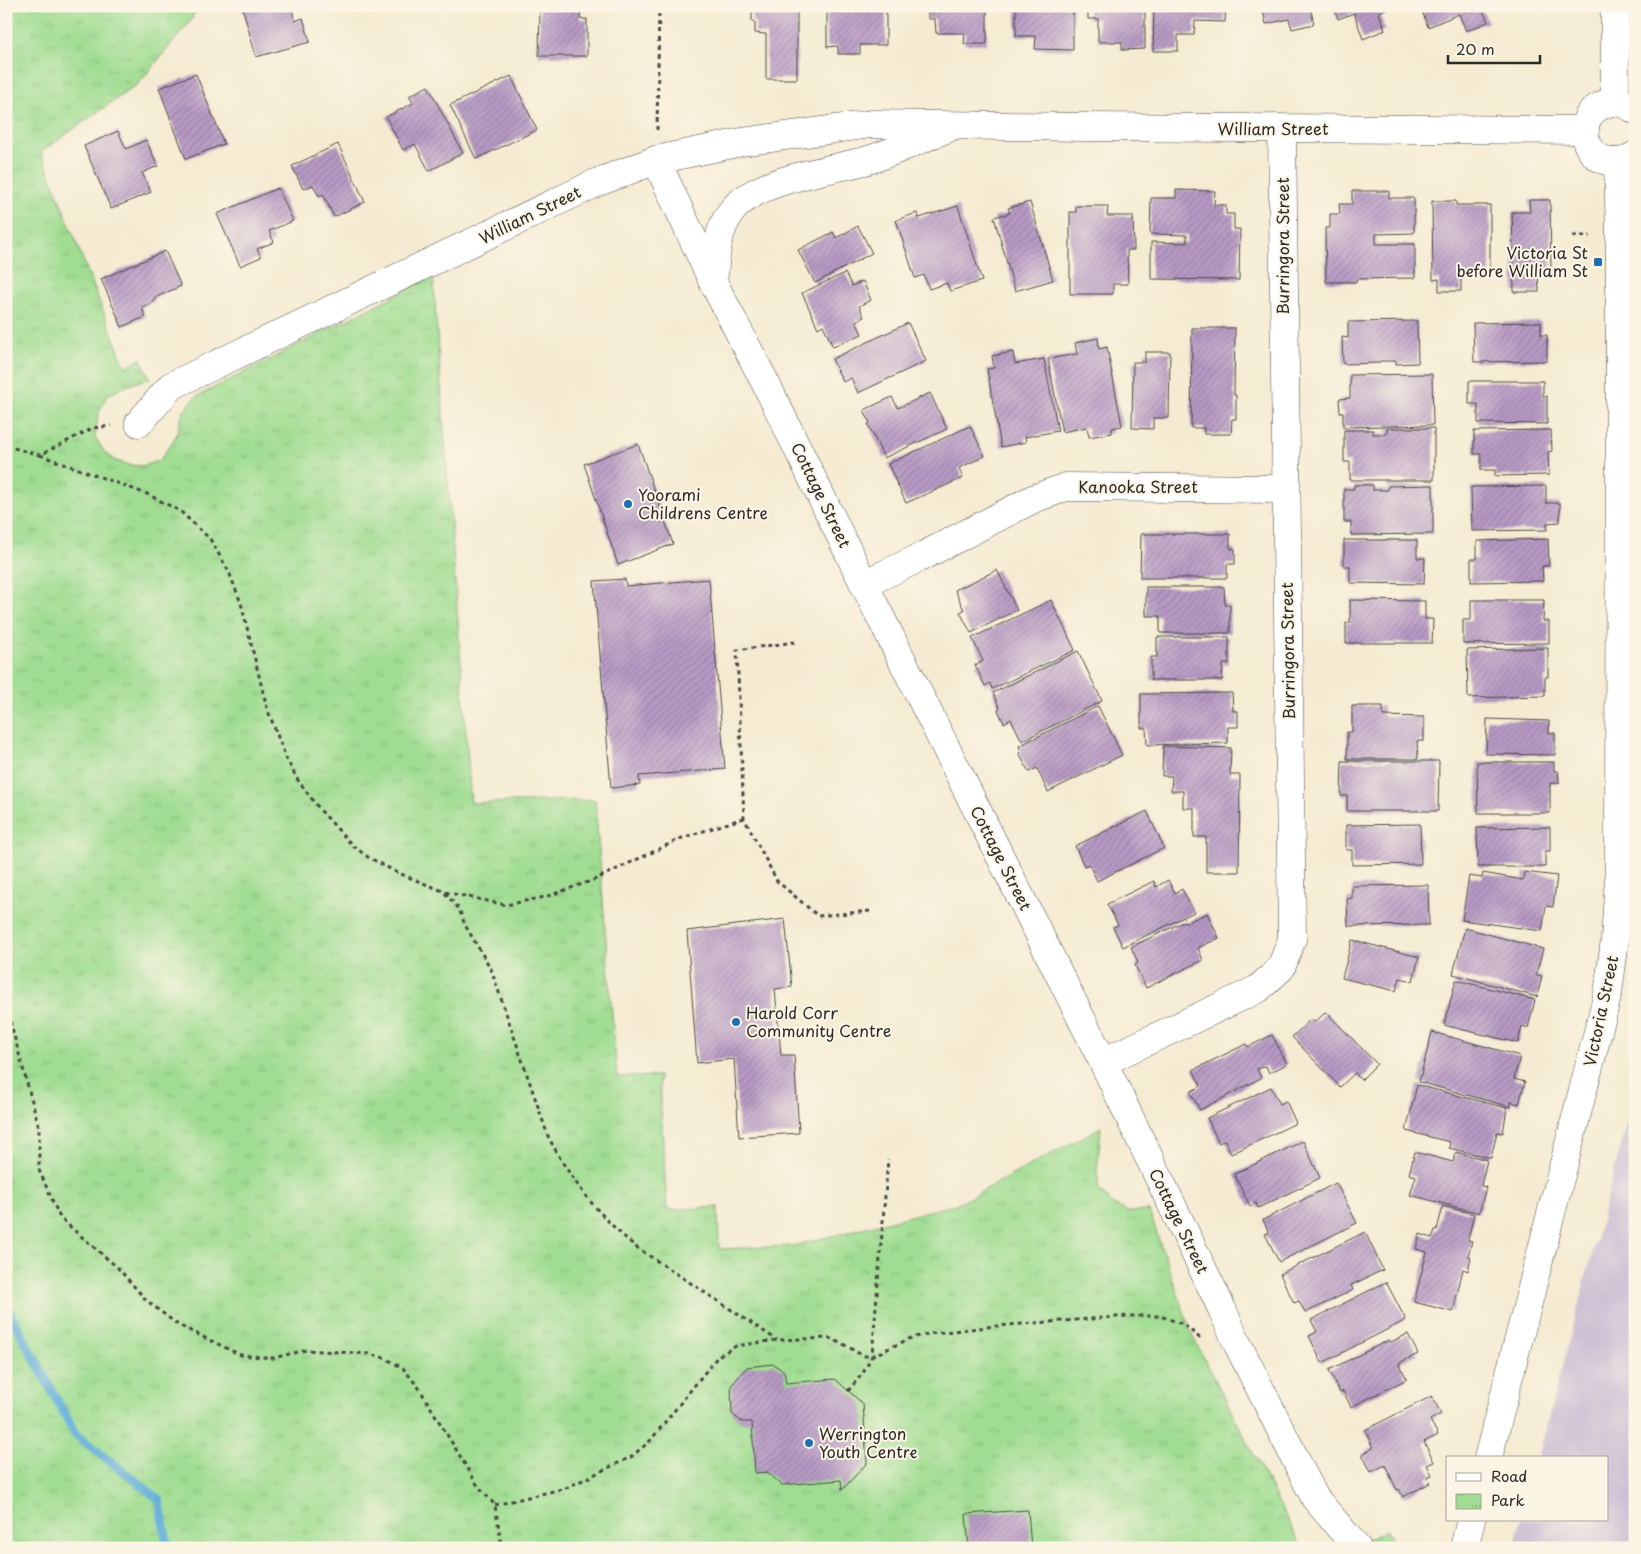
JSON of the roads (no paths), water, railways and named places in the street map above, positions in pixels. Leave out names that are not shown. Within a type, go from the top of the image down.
[{"type":"street","points":[[1615,6],[1625,106],[1604,104],[1595,109],[1588,119],[1585,130],[1586,140],[1594,154],[1607,161],[1626,158]]},
{"type":"street","name":"William Street","points":[[139,423],[171,386],[596,183],[656,160],[742,142],[871,124],[1282,129],[1585,130]]},
{"type":"street","name":"William Street","points":[[713,282],[720,231],[731,211],[745,198],[768,185],[867,160],[898,150],[938,132],[962,124]]},
{"type":"street","name":"Burringora Street","points":[[1103,1062],[1258,989],[1281,968],[1292,939],[1282,129]]},
{"type":"street","name":"Victoria Street","points":[[1489,1456],[1608,992],[1616,940],[1620,877],[1620,237],[1626,158]]},
{"type":"street","name":"Cottage Street","points":[[656,160],[713,282],[766,384],[1103,1062],[1237,1343],[1315,1498],[1357,1548]]},
{"type":"street","name":"Kanooka Street","points":[[864,584],[1033,499],[1066,487],[1285,489]]},
{"type":"street","points":[[1464,1548],[1470,1522]]},
{"type":"waterway","points":[[6,1306],[76,1435],[159,1499],[168,1548]]},
{"type":"place","name":"Victoria St before William St","points":[[1598,262]]},
{"type":"place","name":"Yoorami Childrens Centre","points":[[628,504]]},
{"type":"place","name":"Harold Corr Community Centre","points":[[736,1022]]},
{"type":"place","name":"Werrington Youth Centre","points":[[809,1443]]}]
